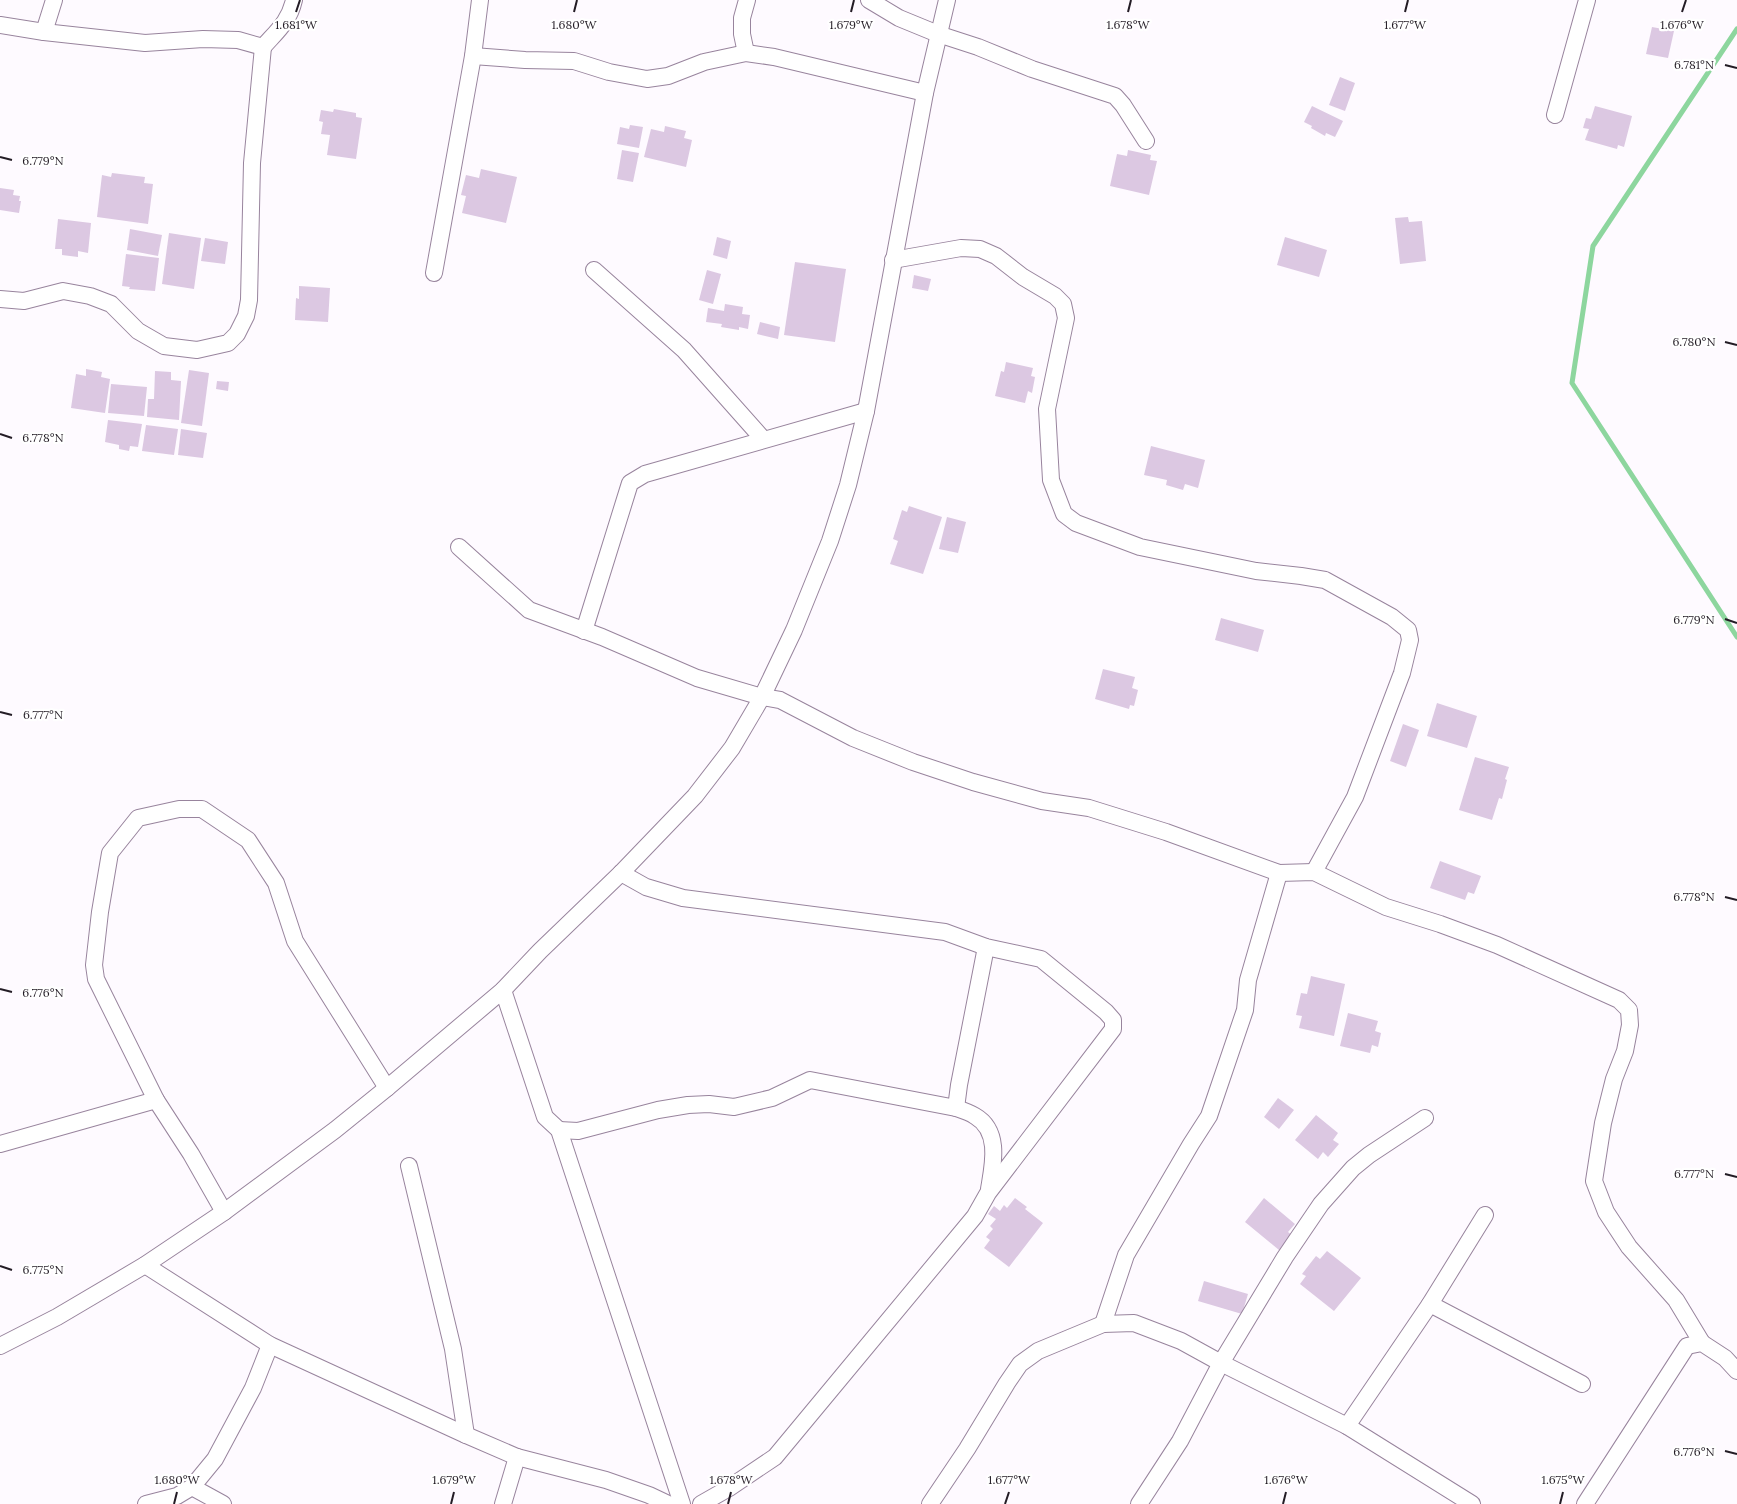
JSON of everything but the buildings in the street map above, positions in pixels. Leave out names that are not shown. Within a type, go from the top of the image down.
[{"type":"street","points":[[44,32],[54,0]]},
{"type":"street","points":[[0,299],[24,301],[63,291],[90,296],[111,304],[138,331],[164,346],[197,350],[228,343],[237,334],[246,316],[249,300],[252,163],[263,47],[282,28],[292,12],[294,0]]},
{"type":"street","points":[[434,273],[473,56],[480,0]]},
{"type":"street","points":[[746,53],[742,34],[742,18],[747,0]]},
{"type":"street","points":[[869,0],[899,18],[938,34],[978,47],[1032,69],[1115,96],[1124,105],[1146,141]]},
{"type":"street","points":[[0,1346],[58,1317],[145,1265],[224,1212],[335,1130],[387,1088],[503,990],[695,796],[732,748],[762,697],[794,630],[830,541],[848,485],[866,411],[925,93],[947,0]]},
{"type":"street","points":[[1555,115],[1588,0]]},
{"type":"street","points":[[0,25],[144,43],[203,39],[238,40],[263,47]]},
{"type":"street","points":[[473,56],[574,61],[609,72],[647,79],[668,76],[704,62],[746,53],[774,57],[925,93]]},
{"type":"street","points":[[893,260],[961,248],[980,248],[996,256],[1063,304],[1066,318],[1047,409],[1051,480],[1064,514],[1091,529],[1140,547],[1256,571],[1325,580],[1392,618],[1408,630],[1410,640],[1402,674],[1355,797],[1314,872]]},
{"type":"street","points":[[594,270],[684,350],[763,439]]},
{"type":"street","points":[[584,631],[621,506],[630,483],[646,474],[866,411]]},
{"type":"street","points":[[459,547],[529,610],[697,678],[762,697],[780,700],[853,738],[913,762],[973,782],[1042,801],[1089,808],[1166,832],[1279,873],[1314,872],[1386,908],[1440,924],[1497,945],[1619,1000],[1629,1010],[1630,1025],[1603,1123],[1594,1181],[1606,1212],[1629,1247],[1676,1300],[1702,1343],[1725,1358],[1737,1372]]},
{"type":"street","points":[[224,1212],[191,1154],[156,1100],[96,979],[94,965],[100,912],[110,853],[138,818],[179,808],[202,809],[248,840],[276,883],[295,941],[387,1088]]},
{"type":"street","points":[[620,873],[646,887],[683,898],[945,932],[986,947],[1041,959],[1106,1012],[1113,1020],[1113,1029],[988,1193],[975,1216],[775,1457],[729,1488],[701,1504]]},
{"type":"street","points":[[1103,1324],[1126,1255],[1209,1116],[1245,1010],[1248,980],[1279,873]]},
{"type":"street","points":[[956,1108],[986,947]]},
{"type":"street","points":[[503,990],[545,1117],[559,1130],[682,1504]]},
{"type":"street","points":[[559,1130],[578,1131],[673,1107],[709,1104],[734,1107],[772,1098],[810,1080],[956,1108],[976,1116],[988,1128],[994,1145],[988,1193]]},
{"type":"street","points":[[0,1144],[156,1100]]},
{"type":"street","points":[[1140,1504],[1180,1441],[1221,1363],[1285,1257],[1320,1204],[1353,1168],[1368,1155],[1425,1118]]},
{"type":"street","points":[[409,1166],[453,1349],[466,1435]]},
{"type":"street","points":[[1347,1426],[1430,1304],[1485,1215]]},
{"type":"street","points":[[145,1265],[270,1345],[466,1435],[517,1457],[606,1480],[649,1495],[668,1504]]},
{"type":"street","points":[[1430,1304],[1582,1384]]},
{"type":"street","points":[[930,1504],[1020,1364],[1038,1351],[1103,1324],[1134,1323],[1181,1341],[1347,1426],[1472,1504]]},
{"type":"street","points":[[1585,1504],[1687,1346],[1702,1343]]},
{"type":"street","points":[[146,1504],[177,1496],[192,1487],[216,1459],[253,1388],[270,1345]]},
{"type":"street","points":[[503,1504],[517,1457]]},
{"type":"street","points":[[192,1487],[223,1504]]},
{"type":"waterway","points":[[1737,29],[1593,246],[1572,383],[1737,637]]}]
